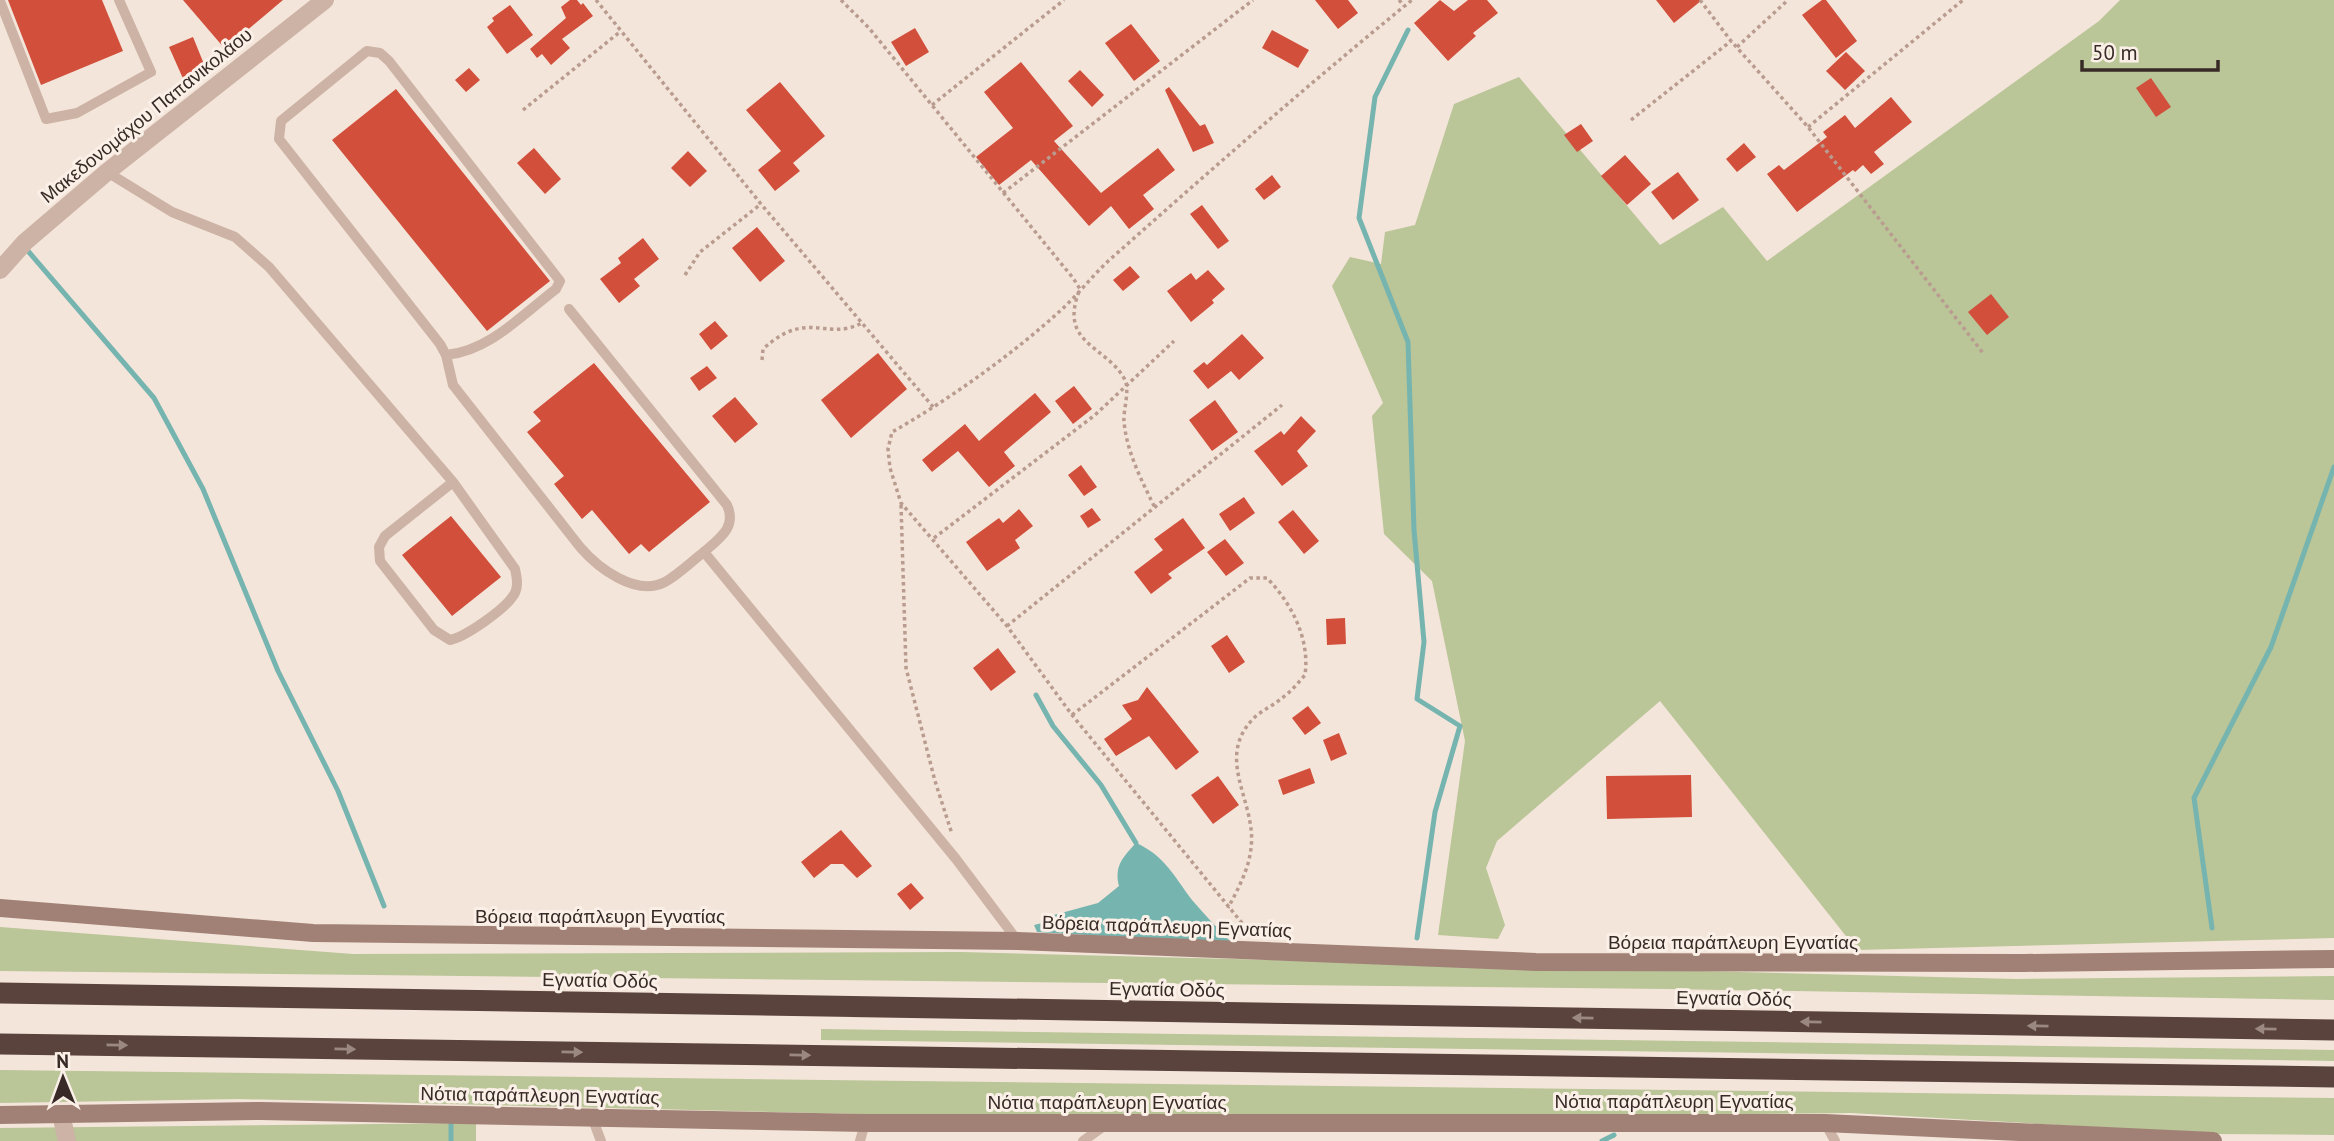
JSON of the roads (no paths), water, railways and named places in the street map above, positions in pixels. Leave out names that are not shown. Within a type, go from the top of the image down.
[{"type":"highway","name":"Εγνατία Οδός","points":[[0,993],[2334,1030]]},
{"type":"highway","points":[[0,1044],[2334,1077]]},
{"type":"street","name":"Μακεδονομάχου Παπανικολάου","points":[[0,270],[25,242],[107,172],[325,0]]},
{"type":"street","name":"Βόρεια παράπλευρη Εγνατίας","points":[[0,908],[313,933],[1018,941],[1536,962],[1697,964],[2334,959]]},
{"type":"street","name":"Νότια παράπλευρη Εγνατίας","points":[[0,1115],[261,1111],[1107,1124],[1825,1123],[2213,1141]]},
{"type":"street","points":[[61,1114],[67,1141]]},
{"type":"lane","points":[[0,1],[46,118],[76,113],[151,72],[120,0]]},
{"type":"lane","points":[[446,355],[464,354],[481,347],[556,289],[560,281],[389,61],[380,53],[367,51],[281,121],[279,139],[446,355],[453,385],[580,547],[603,569],[637,584],[654,585],[667,581],[728,530],[730,515],[727,505],[569,309]]},
{"type":"lane","points":[[107,172],[172,212],[235,237],[269,267],[453,482],[514,569],[518,582],[513,596],[463,638],[450,639],[434,630],[380,561],[379,547],[385,536],[453,482]]},
{"type":"lane","points":[[704,552],[956,859],[1018,941]]},
{"type":"lane","points":[[592,1117],[601,1141]]},
{"type":"lane","points":[[860,1141],[864,1122]]},
{"type":"lane","points":[[1825,1123],[1835,1141]]},
{"type":"lane","points":[[1083,1141],[1107,1124]]},
{"type":"water","points":[[1136,843],[1161,860],[1192,900],[1233,944],[1037,932],[1034,925],[1046,922],[1050,916],[1098,903],[1119,886],[1119,867]]},
{"type":"waterway","points":[[1408,30],[1375,97],[1359,218],[1408,342],[1414,530],[1424,642],[1417,699],[1460,726],[1435,812],[1417,938]]},
{"type":"waterway","points":[[28,251],[154,398],[203,489],[278,671],[338,791],[384,906]]},
{"type":"waterway","points":[[2212,928],[2194,798],[2271,647],[2334,467]]},
{"type":"waterway","points":[[1036,695],[1053,726],[1101,785],[1136,843]]},
{"type":"waterway","points":[[451,1125],[451,1141]]},
{"type":"waterway","points":[[1602,1141],[1614,1135]]}]
